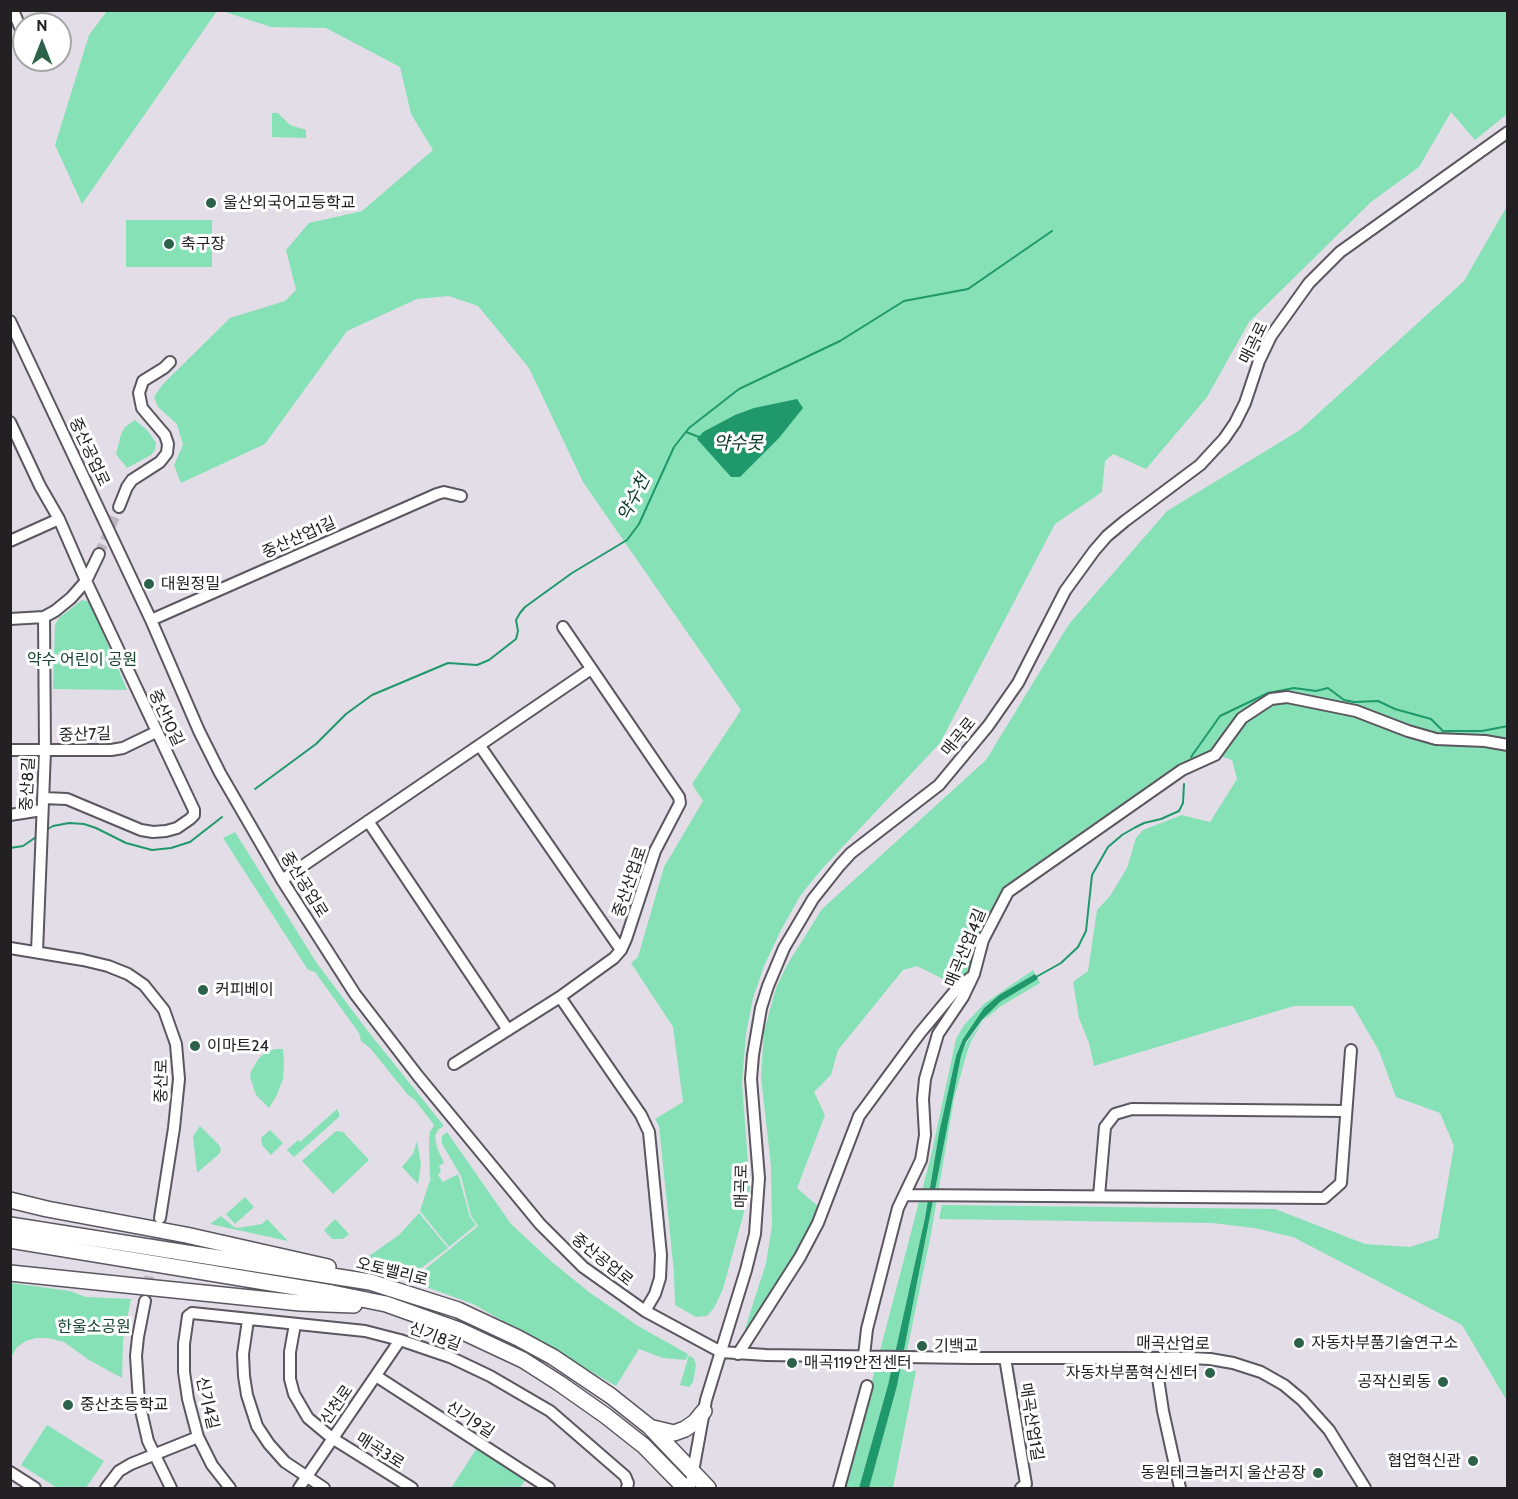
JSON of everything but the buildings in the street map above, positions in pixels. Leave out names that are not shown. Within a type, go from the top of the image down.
[{"type":"highway","points":[[10,1200],[313,1263],[334,1268],[370,1282]]},
{"type":"highway","name":"오토밸리로","points":[[10,1225],[370,1282],[448,1306],[518,1338],[582,1375],[650,1427],[708,1488]]},
{"type":"highway","name":"오토밸리로","points":[[10,1240],[332,1293],[386,1304],[459,1330],[523,1360],[560,1383],[644,1446],[688,1488]]},
{"type":"highway","points":[[11,1273],[300,1303],[386,1304]]},
{"type":"highway","points":[[650,1427],[674,1433],[685,1430],[704,1411]]},
{"type":"street","name":"매곡로","points":[[688,1488],[704,1411],[746,1270],[757,1218],[759,1178],[751,1079],[757,1030],[768,986],[776,966],[813,899],[851,853],[939,785],[958,763],[1018,683],[1065,591],[1100,543],[1125,521],[1186,476],[1218,447],[1235,423],[1245,403],[1259,361],[1272,336],[1309,283],[1340,252],[1508,132]]},
{"type":"street","name":"중산공업로","points":[[10,321],[151,620],[220,773],[282,880],[355,994],[506,1185],[564,1250],[606,1285],[645,1311],[680,1332],[721,1352]]},
{"type":"street","points":[[119,507],[132,480],[160,462],[167,453],[166,437],[142,408],[138,393],[143,381],[170,362]]},
{"type":"street","name":"중산10길","points":[[10,422],[40,486],[59,519],[194,810],[194,815],[177,828],[160,832],[141,830],[74,801],[43,798]]},
{"type":"street","name":"중산산업1길","points":[[151,620],[437,494],[444,492],[461,496]]},
{"type":"street","points":[[10,541],[59,519]]},
{"type":"street","points":[[10,619],[44,617],[71,598],[86,581],[99,554]]},
{"type":"street","name":"중산8길","points":[[36,952],[45,751],[44,617]]},
{"type":"street","name":"중산산업로","points":[[563,627],[679,797],[680,803],[652,858],[621,950]]},
{"type":"street","points":[[282,880],[591,669]]},
{"type":"street","name":"매곡산업4길","points":[[870,1356],[867,1329],[898,1208],[909,1195],[921,1160],[925,1135],[923,1099],[925,1079],[938,1034],[963,998],[974,974],[982,940],[1008,892],[1182,770],[1215,755],[1242,718],[1271,699],[1287,697],[1356,711],[1436,739],[1485,741],[1508,745]]},
{"type":"street","name":"중산7길","points":[[10,750],[111,750],[123,748],[156,732]]},
{"type":"street","points":[[454,1064],[560,997],[614,958],[621,950],[480,746]]},
{"type":"street","points":[[10,815],[42,810]]},
{"type":"street","points":[[368,821],[508,1030]]},
{"type":"street","name":"중산로","points":[[10,948],[83,960],[128,974],[144,985],[164,1010],[176,1044],[179,1079],[160,1218]]},
{"type":"street","points":[[738,1354],[800,1257],[818,1223],[859,1116],[920,1033],[955,991],[974,974]]},
{"type":"street","points":[[560,997],[641,1115],[648,1132],[662,1255],[660,1278],[655,1294],[645,1311]]},
{"type":"street","points":[[909,1195],[1324,1198],[1341,1183],[1351,1050]]},
{"type":"street","points":[[1099,1196],[1105,1127],[1115,1114],[1132,1109],[1346,1112]]},
{"type":"street","points":[[145,1301],[138,1337],[136,1379],[144,1429],[154,1456],[171,1488]]},
{"type":"street","name":"신기8길","points":[[188,1316],[192,1313],[365,1331],[450,1357],[490,1376],[549,1411],[625,1476],[628,1483],[627,1488]]},
{"type":"street","name":"신기4길","points":[[188,1316],[184,1344],[184,1372],[188,1400],[198,1437],[212,1465],[230,1488]]},
{"type":"street","points":[[248,1320],[243,1354],[247,1395],[252,1413],[269,1444],[285,1462],[324,1488]]},
{"type":"street","name":"매곡3로","points":[[295,1324],[288,1367],[294,1394],[308,1418],[332,1438],[411,1488]]},
{"type":"street","name":"신천로","points":[[299,1488],[400,1340]]},
{"type":"street","points":[[721,1352],[870,1356]]},
{"type":"street","name":"매곡산업로","points":[[870,1356],[1210,1359],[1233,1363],[1261,1372],[1284,1385],[1302,1400],[1329,1430],[1365,1488]]},
{"type":"street","name":"매곡산업1길","points":[[1005,1358],[1024,1487]]},
{"type":"street","points":[[1155,1358],[1162,1411],[1180,1488]]},
{"type":"street","name":"신기9길","points":[[376,1376],[549,1488]]},
{"type":"street","points":[[839,1488],[867,1386]]},
{"type":"street","points":[[106,1488],[119,1471],[198,1437]]},
{"type":"street","points":[[10,1472],[36,1488]]},
{"type":"green space","points":[[107,11],[217,11],[82,204],[55,145],[89,35]]},
{"type":"green space","points":[[222,11],[1507,11],[1507,114],[1475,140],[1451,112],[1419,167],[1371,202],[1249,322],[1207,397],[1146,469],[1113,454],[1105,461],[1102,492],[1055,524],[940,743],[821,870],[800,896],[764,966],[753,998],[746,1034],[742,1083],[750,1190],[723,1289],[714,1308],[707,1316],[696,1317],[675,1305],[674,1273],[659,1126],[655,1119],[683,1102],[673,1027],[631,963],[638,957],[664,867],[703,801],[692,784],[741,710],[583,482],[529,368],[478,306],[449,296],[417,299],[347,331],[265,444],[181,483],[174,465],[183,445],[177,424],[158,407],[154,397],[162,385],[230,318],[285,301],[296,290],[286,250],[309,223],[362,211],[433,150],[411,114],[400,67],[326,28],[271,27]]},
{"type":"green space","points":[[272,113],[278,113],[290,125],[306,130],[306,138],[272,137]]},
{"type":"green space","points":[[1507,206],[1507,1401],[1462,1325],[1293,1237],[1254,1228],[1212,1223],[939,1219],[942,1205],[1275,1209],[1365,1244],[1410,1247],[1438,1238],[1454,1146],[1440,1113],[1396,1097],[1379,1051],[1353,1006],[1294,1006],[1094,1066],[1089,1043],[1079,1018],[1073,982],[1088,971],[1097,910],[1110,896],[1127,868],[1136,838],[1143,830],[1182,815],[1210,822],[1237,779],[1232,760],[1208,752],[1104,818],[1074,843],[1002,891],[996,901],[971,972],[951,983],[917,966],[903,970],[838,1050],[831,1075],[814,1092],[825,1115],[797,1188],[820,1208],[808,1237],[746,1334],[745,1329],[766,1263],[772,1226],[771,1166],[761,1077],[764,1031],[776,988],[787,965],[822,909],[986,760],[1069,624],[1167,511],[1300,430],[1464,281]]},
{"type":"green space","name":"축구장","points":[[126,220],[212,220],[212,267],[126,267]]},
{"type":"green space","points":[[135,420],[147,430],[156,443],[155,450],[151,455],[127,468],[116,454],[121,434],[125,427]]},
{"type":"green space","name":"약수 어린이 공원","points":[[82,600],[90,602],[127,690],[53,689],[55,625],[59,618]]},
{"type":"green space","points":[[235,832],[316,962],[444,1126],[435,1136],[437,1148],[444,1163],[439,1166],[441,1171],[438,1175],[443,1182],[458,1174],[470,1217],[476,1225],[449,1247],[420,1211],[430,1180],[433,1178],[430,1179],[429,1142],[430,1132],[434,1125],[370,1048],[361,1041],[359,1033],[315,972],[308,970],[223,838]]},
{"type":"green space","points":[[1033,970],[1035,974],[999,995],[984,1008],[956,1056],[939,1133],[925,1218],[888,1385],[859,1488],[844,1488],[931,1156],[956,1039],[964,1025],[985,1003]]},
{"type":"green space","points":[[1038,979],[1040,983],[1001,1006],[984,1020],[971,1041],[966,1056],[954,1099],[931,1234],[903,1370],[916,1371],[893,1488],[869,1488],[897,1386],[961,1056],[967,1042],[990,1012],[1000,1002]]},
{"type":"green space","points":[[275,1049],[283,1049],[283,1079],[269,1108],[256,1095],[250,1077],[259,1058]]},
{"type":"green space","points":[[337,1109],[339,1117],[294,1157],[287,1150],[298,1140],[300,1142]]},
{"type":"green space","points":[[200,1126],[221,1150],[197,1173],[193,1136]]},
{"type":"green space","points":[[270,1130],[283,1143],[271,1155],[262,1145],[261,1138]]},
{"type":"green space","points":[[336,1131],[343,1132],[369,1160],[333,1194],[302,1161]]},
{"type":"green space","points":[[447,1132],[511,1224],[589,1292],[638,1326],[688,1354],[686,1360],[663,1358],[639,1349],[616,1386],[473,1304],[382,1271],[423,1271],[478,1226],[471,1216],[461,1176],[442,1144],[442,1136]]},
{"type":"green space","points":[[417,1141],[421,1164],[418,1184],[402,1167],[413,1154]]},
{"type":"green space","points":[[245,1197],[254,1207],[235,1224],[226,1214]]},
{"type":"green space","points":[[419,1213],[448,1248],[420,1269],[388,1268],[367,1262],[366,1258],[399,1235]]},
{"type":"green space","points":[[221,1216],[238,1228],[262,1224],[267,1219],[288,1241],[210,1224]]},
{"type":"green space","points":[[335,1219],[349,1234],[343,1239],[332,1239],[324,1230]]},
{"type":"green space","name":"한울소공원","points":[[11,1283],[70,1291],[86,1297],[131,1299],[123,1340],[122,1378],[89,1360],[64,1342],[48,1338],[26,1341],[17,1347],[11,1357]]},
{"type":"green space","points":[[689,1355],[694,1359],[696,1365],[693,1382],[689,1387],[680,1385]]},
{"type":"green space","points":[[47,1425],[104,1461],[86,1488],[57,1488],[21,1465]]},
{"type":"green space","points":[[477,1448],[526,1479],[520,1488],[451,1488]]},
{"type":"water","name":"약수못","points":[[797,399],[803,408],[779,438],[740,477],[731,477],[697,439],[703,432],[735,415],[754,408]]},
{"type":"water","points":[[1035,974],[1038,979],[1000,1002],[982,1020],[966,1042],[961,1056],[897,1386],[869,1488],[859,1488],[888,1385],[925,1218],[939,1133],[956,1056],[963,1039],[984,1008],[999,995]]},
{"type":"waterway","name":"약수천","points":[[255,789],[316,744],[346,714],[372,695],[448,663],[477,665],[489,660],[516,639],[518,631],[516,620],[525,607],[572,573],[627,540],[639,524],[674,447],[689,428],[739,389],[840,341],[904,301],[968,289],[1052,231]]},
{"type":"waterway","points":[[686,432],[699,437]]},
{"type":"waterway","points":[[1191,757],[1220,716],[1268,693],[1294,688],[1316,691],[1328,688],[1344,700],[1378,701],[1395,709],[1431,719],[1443,731],[1482,731],[1508,726]]},
{"type":"waterway","points":[[1036,977],[1061,963],[1078,947],[1086,931],[1092,875],[1108,847],[1134,828],[1179,811],[1183,803],[1184,784]]},
{"type":"waterway","points":[[46,830],[69,823],[84,824],[126,843],[152,850],[171,848],[190,842],[222,817]]},
{"type":"waterway","points":[[10,848],[23,846],[39,835]]},
{"type":"tunnel","points":[[99,554],[119,507]]},
{"type":"tunnel","points":[[145,1301],[159,1225]]},
{"type":"place","name":"울산외국어고등학교","points":[[211,203]]},
{"type":"place","name":"축구장","points":[[169,244]]},
{"type":"place","name":"대원정밀","points":[[149,584]]},
{"type":"place","name":"커피베이","points":[[203,990]]},
{"type":"place","name":"이마트24","points":[[195,1046]]},
{"type":"place","name":"자동차부품기술연구소","points":[[1299,1343]]},
{"type":"place","name":"기백교","points":[[922,1346]]},
{"type":"place","name":"매곡119안전센터","points":[[792,1363]]},
{"type":"place","name":"자동차부품혁신센터","points":[[1210,1373]]},
{"type":"place","name":"공작신뢰동","points":[[1443,1382]]},
{"type":"place","name":"중산초등학교","points":[[68,1405]]},
{"type":"place","name":"협업혁신관","points":[[1473,1461]]},
{"type":"place","name":"동원테크놀러지 울산공장","points":[[1318,1473]]}]
